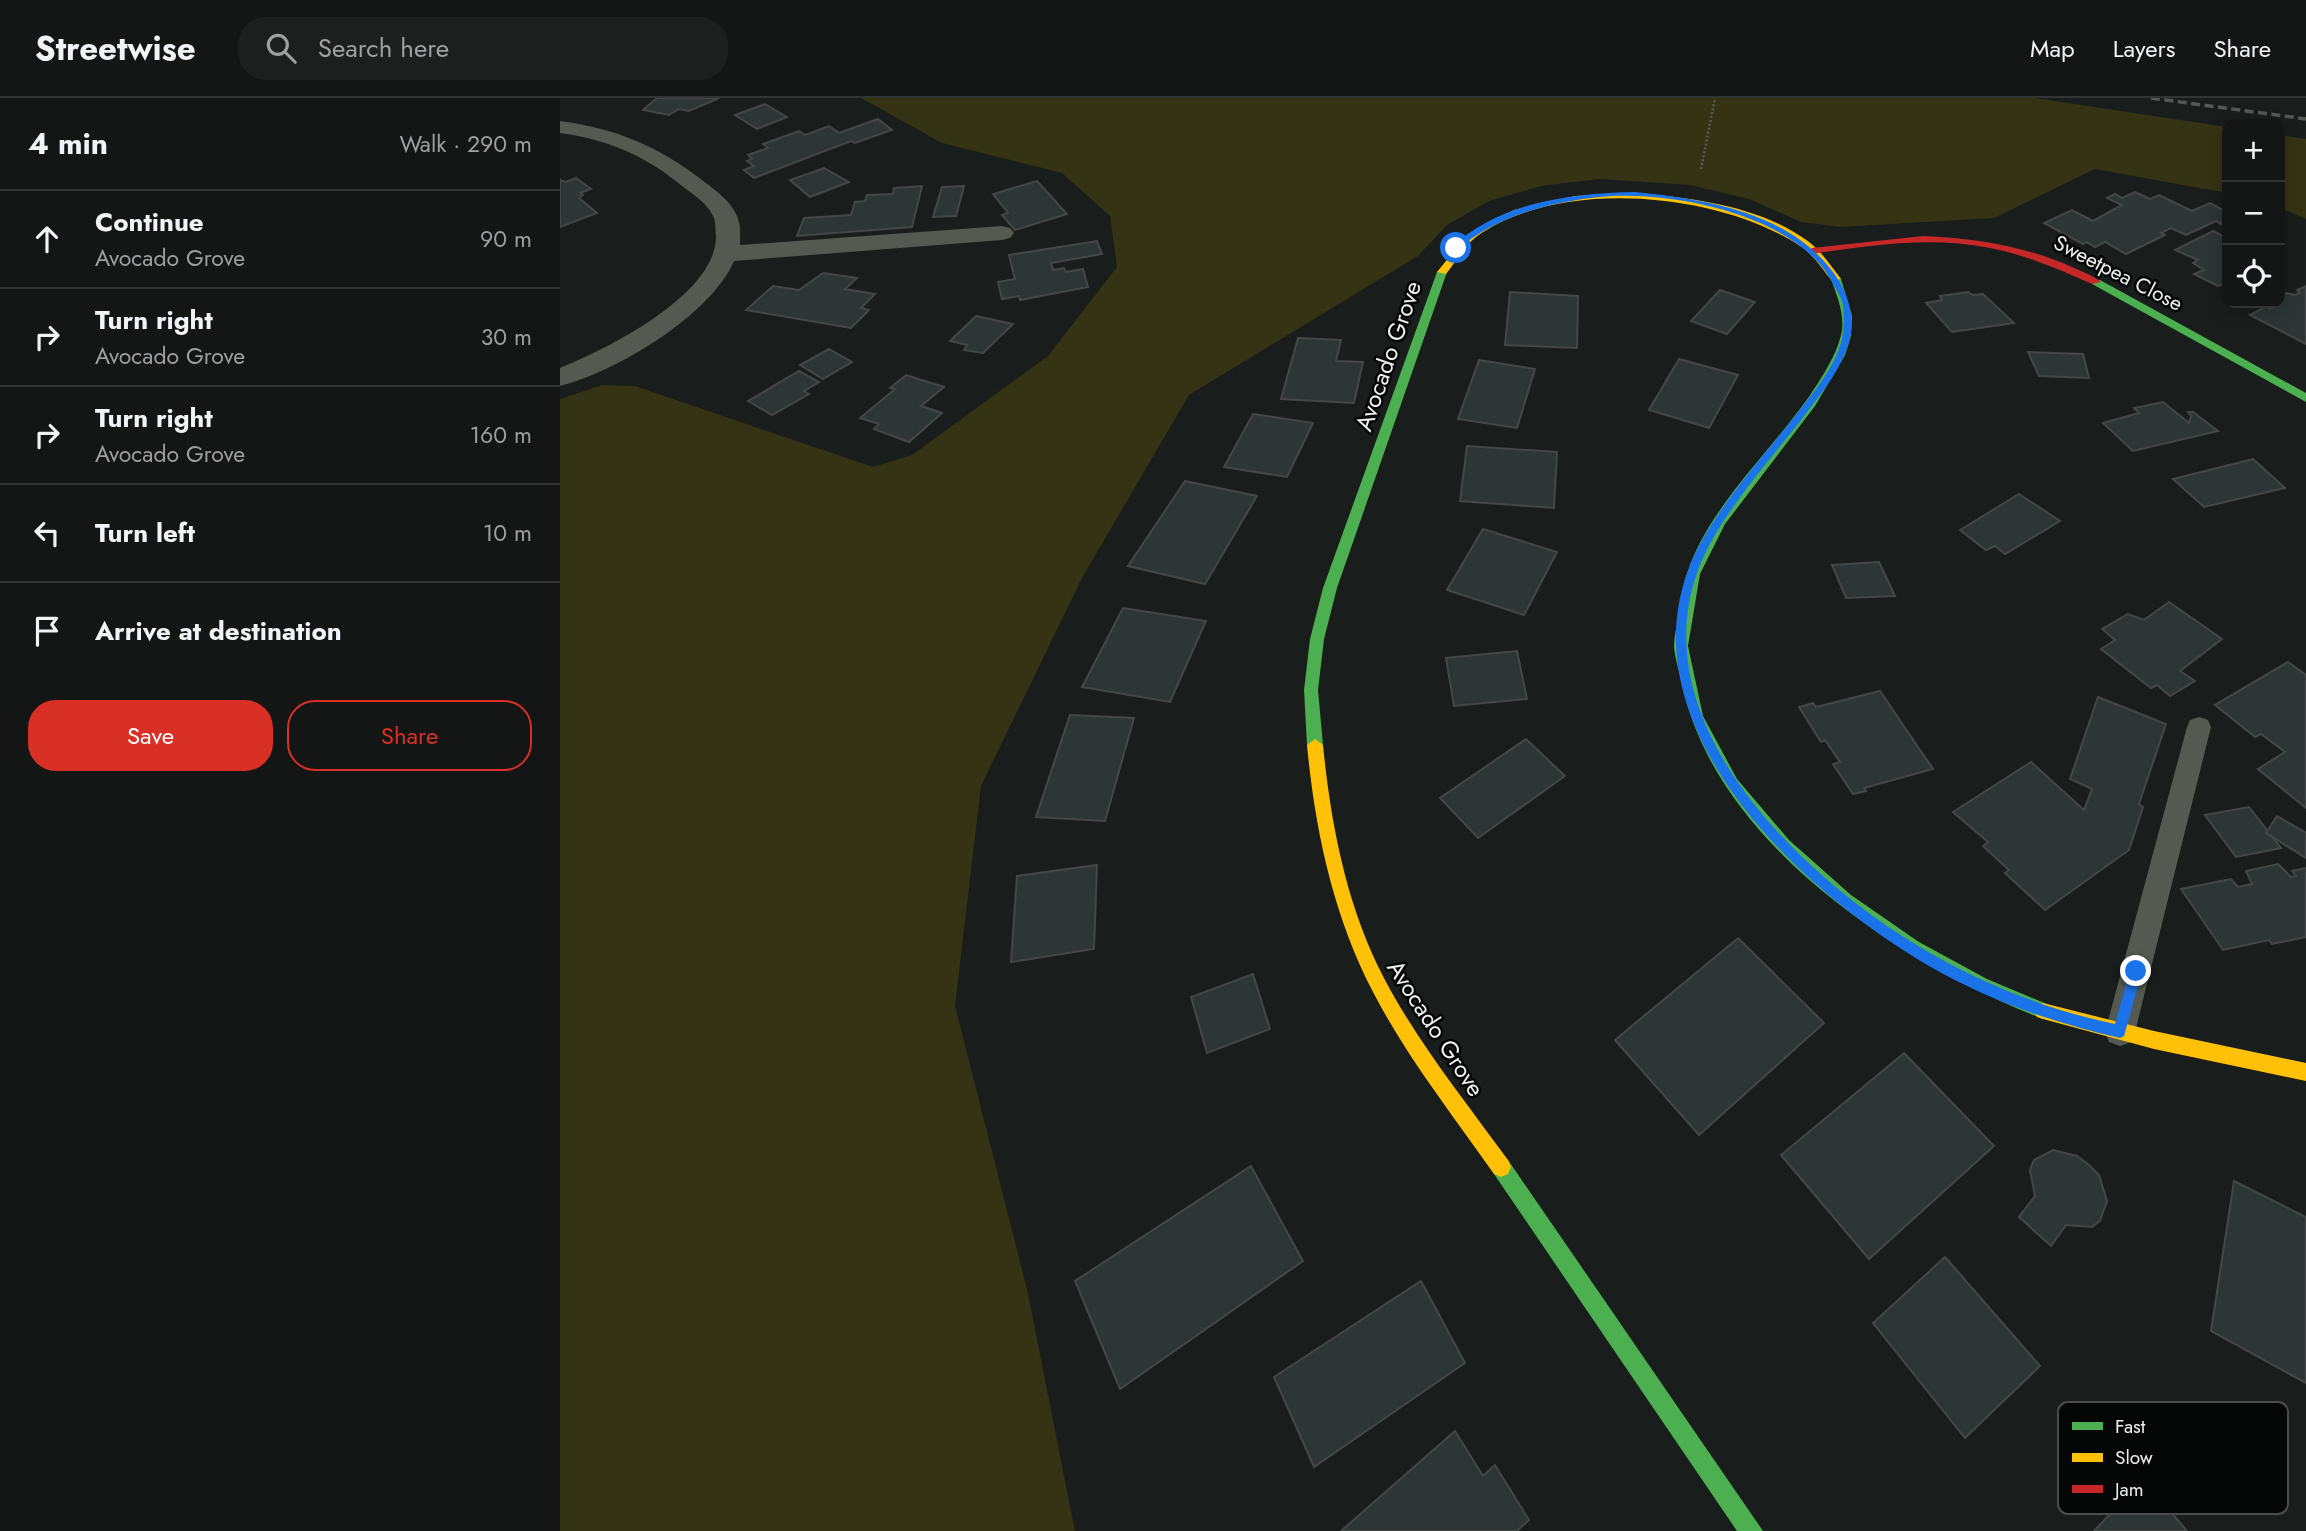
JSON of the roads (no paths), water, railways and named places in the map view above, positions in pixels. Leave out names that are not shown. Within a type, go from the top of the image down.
[{"type":"street","points":[[560,127],[607,134],[663,158],[719,206],[727,220],[725,254],[708,285],[674,315],[633,342],[560,378]]},
{"type":"street","name":"Avocado Grove","points":[[1751,1531],[1399,1019],[1365,958],[1344,902],[1317,774],[1311,690],[1317,639],[1330,588],[1443,269],[1456,248],[1473,233],[1493,222],[1575,197],[1635,194],[1695,201],[1748,217],[1787,234],[1812,251],[1830,272],[1847,302],[1846,340],[1831,375],[1715,527],[1692,573],[1681,627],[1688,692],[1703,731],[1725,774],[1781,845],[1857,911],[1933,962],[2003,996],[2077,1022],[2306,1073]]},
{"type":"street","points":[[725,254],[1002,233]]},
{"type":"street","name":"Sweetpea Close","points":[[1812,251],[1884,240],[1928,237],[1982,241],[2037,255],[2081,273],[2306,398]]},
{"type":"lane","points":[[2120,1032],[2199,727]]},
{"type":"railway","points":[[2151,98],[2306,119]]}]
